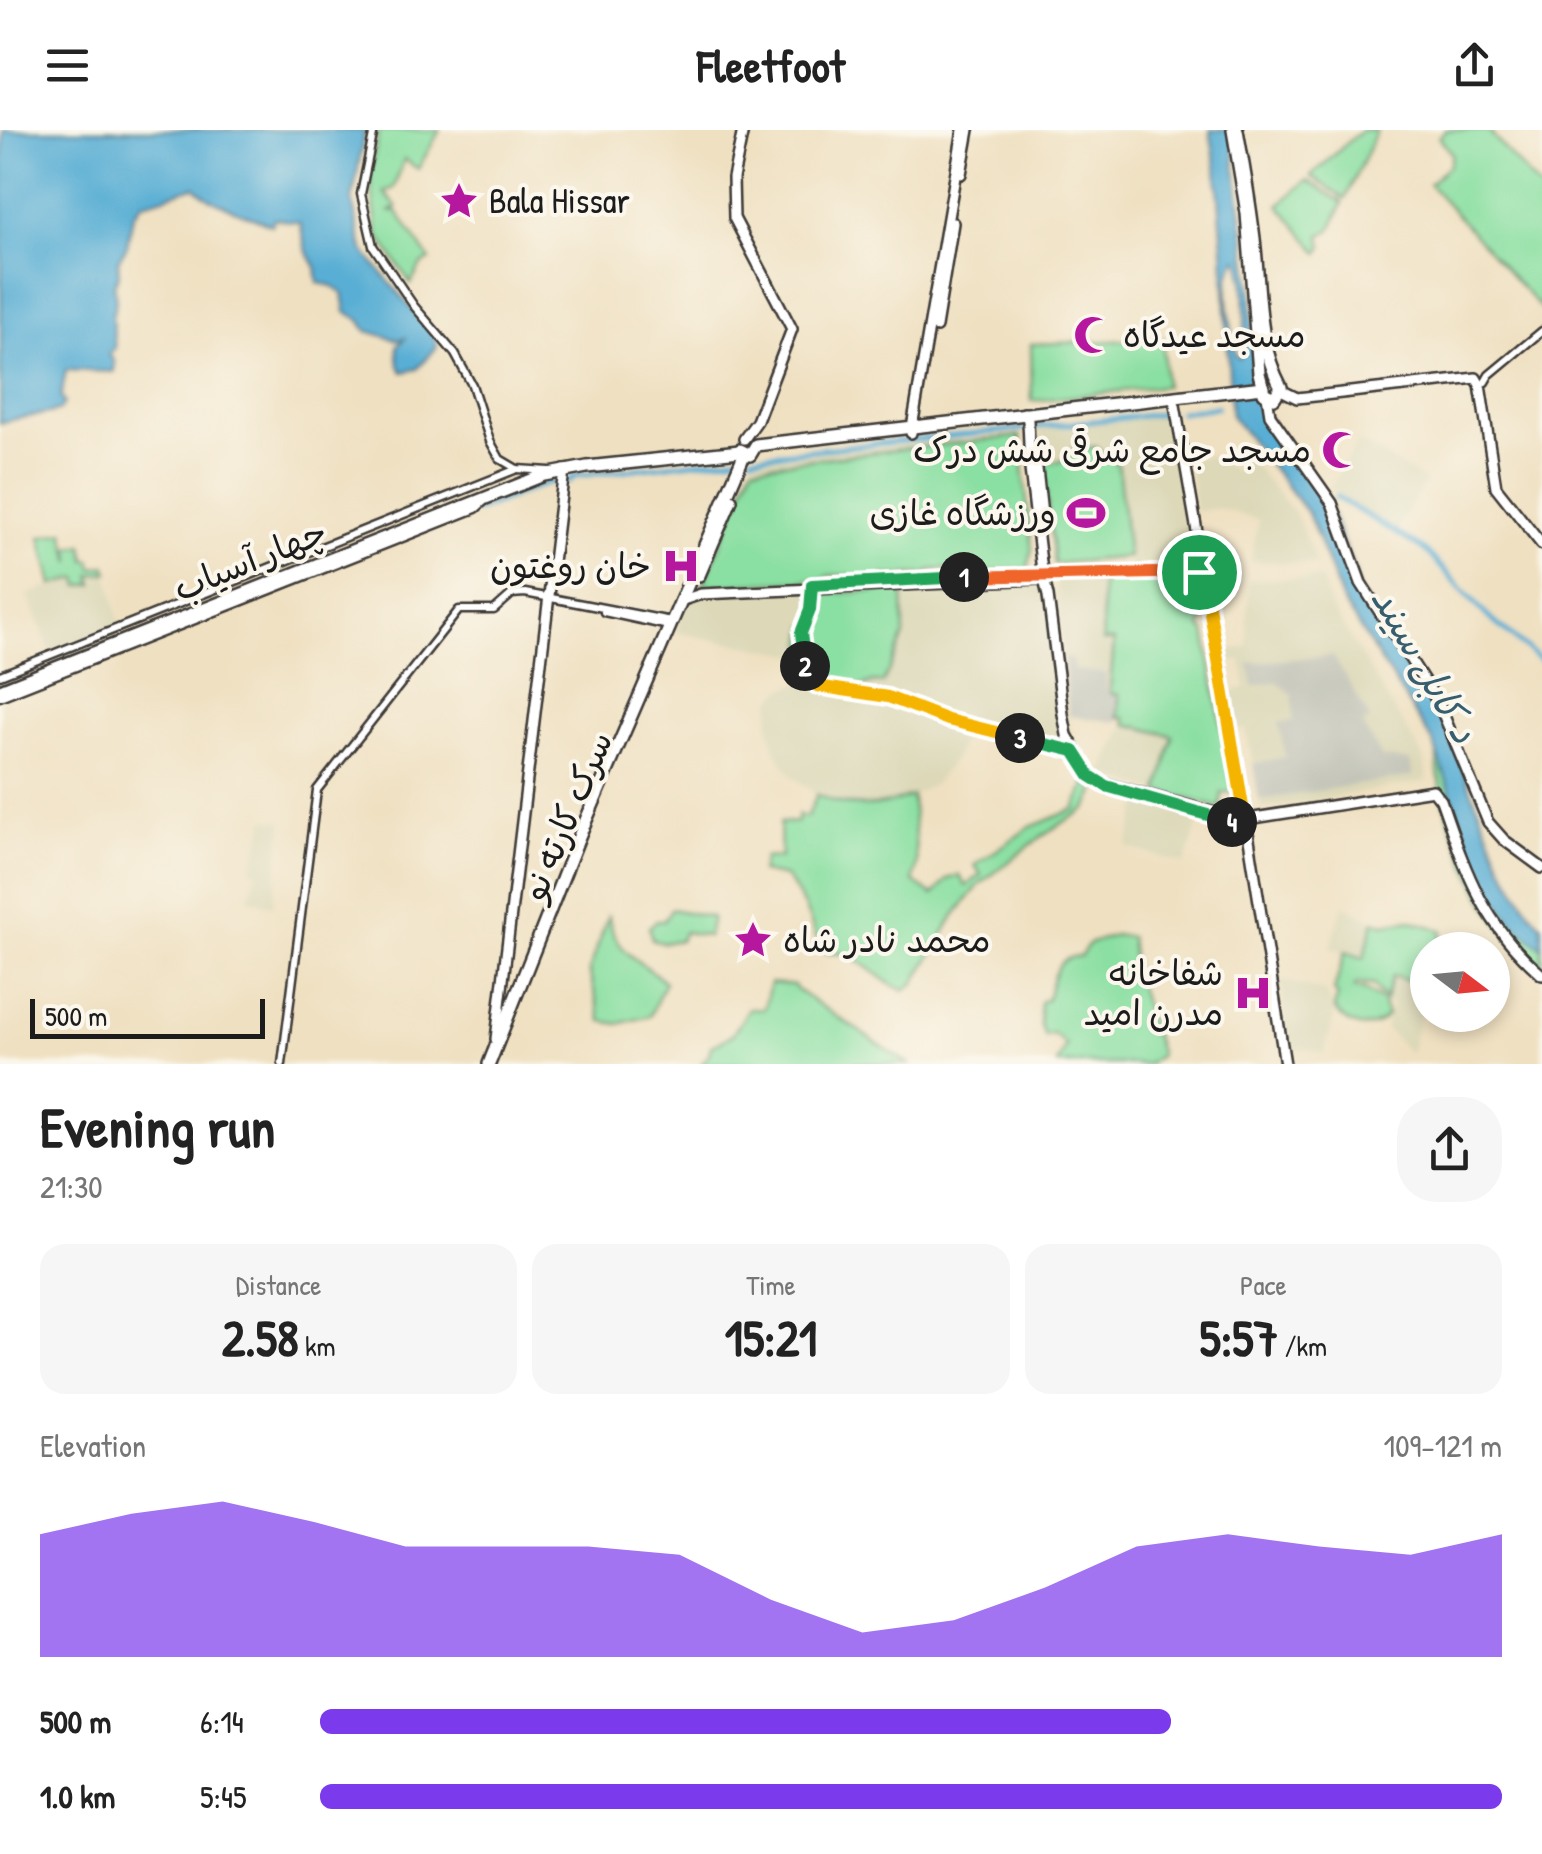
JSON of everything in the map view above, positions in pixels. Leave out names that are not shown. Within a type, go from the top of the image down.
[{"type":"highway","points":[[1062,413],[1172,405],[1268,391],[1260,373],[1247,213],[1235,130]]},
{"type":"highway","points":[[1062,413],[1229,397]]},
{"type":"highway","name":"چهار آسیاب","points":[[363,542],[467,497],[558,472],[1062,413]]},
{"type":"highway","name":"سرک کارته نو","points":[[493,1061],[746,449]]},
{"type":"highway","name":"چهار آسیاب","points":[[0,682],[522,482]]},
{"type":"highway","name":"سرک کارته نو","points":[[505,1032],[580,834],[670,623],[686,597]]},
{"type":"highway","name":"چهار آسیاب","points":[[0,694],[173,618]]},
{"type":"main road","points":[[743,130],[732,178],[734,218],[792,325],[746,449]]},
{"type":"main road","points":[[914,429],[966,130]]},
{"type":"main road","points":[[1542,545],[1496,487],[1483,383],[1476,378],[1297,398],[1268,391],[1276,422],[1325,490],[1338,516],[1361,583],[1440,704],[1488,822],[1504,840],[1542,868]]},
{"type":"main road","points":[[1172,405],[1282,1064]]},
{"type":"main road","points":[[1030,418],[1030,469],[1063,714],[1074,751],[1090,776],[1102,783],[1243,822],[1433,794],[1468,887],[1483,915],[1515,956],[1542,977]]},
{"type":"main road","points":[[493,1061],[550,598],[558,472]]},
{"type":"main road","points":[[686,597],[1039,573],[1045,576]]},
{"type":"main road","points":[[1243,822],[1433,790],[1442,800],[1478,900],[1506,941],[1542,977]]},
{"type":"street","points":[[374,130],[360,194],[373,246],[414,306],[455,354],[504,463],[558,472]]},
{"type":"street","points":[[1483,383],[1542,331]]},
{"type":"street","points":[[0,674],[517,468]]},
{"type":"street","points":[[0,694],[476,509],[491,494]]},
{"type":"street","points":[[1045,576],[1201,571]]},
{"type":"street","points":[[812,587],[810,610],[801,633],[805,668],[812,683],[888,697],[948,720],[1074,751]]},
{"type":"street","points":[[282,1064],[317,790],[459,610],[494,610],[512,594],[670,623]]},
{"type":"shaded area","points":[[1170,414],[1195,568],[1130,570],[1118,465],[1064,461],[1043,464],[1040,428]]},
{"type":"shaded area","points":[[960,436],[961,442],[753,466],[703,586],[700,585],[756,458]]},
{"type":"shaded area","points":[[1359,441],[1426,481],[1396,531],[1330,488]]},
{"type":"shaded area","points":[[1210,456],[1235,471],[1249,459],[1297,517],[1316,564],[1251,561],[1259,520],[1218,508],[1196,511],[1189,460]]},
{"type":"shaded area","points":[[108,572],[122,637],[56,664],[28,595]]},
{"type":"shaded area","points":[[1039,573],[1074,751],[968,725],[956,756],[934,784],[912,796],[875,807],[846,806],[817,795],[791,775],[774,748],[769,725],[771,701],[782,689],[808,680],[803,656],[675,632],[693,591],[699,589]]},
{"type":"shaded area","points":[[1101,578],[1103,640],[1114,640],[1110,690],[1073,670],[1072,659],[1063,658],[1056,581]]},
{"type":"shaded area","points":[[1321,578],[1331,607],[1423,756],[1427,781],[1261,809],[1259,800],[1413,775],[1410,761],[1382,759],[1361,724],[1370,719],[1276,682],[1293,694],[1293,722],[1280,724],[1285,758],[1253,764],[1246,729],[1236,730],[1229,691],[1246,688],[1242,660],[1225,662],[1223,652],[1247,647],[1248,580]]},
{"type":"shaded area","points":[[1333,656],[1370,719],[1362,725],[1382,758],[1410,761],[1413,776],[1259,800],[1253,764],[1285,757],[1279,723],[1293,721],[1293,694],[1276,682],[1253,686],[1249,663]]},
{"type":"shaded area","points":[[1063,658],[1072,659],[1074,670],[1106,673],[1107,689],[1119,694],[1117,722],[1069,716]]},
{"type":"shaded area","points":[[1126,724],[1174,736],[1159,791],[1101,774]]},
{"type":"shaded area","points":[[1141,798],[1200,816],[1185,864],[1127,847]]},
{"type":"shaded area","points":[[266,819],[283,821],[273,906],[249,899],[258,871],[252,869]]},
{"type":"shaded area","points":[[1344,905],[1374,921],[1364,958],[1330,948]]},
{"type":"shaded area","points":[[1392,976],[1410,981],[1410,1032],[1416,1032],[1410,1054],[1385,1027],[1391,1006],[1385,1000]]},
{"type":"shaded area","points":[[1280,980],[1326,992],[1335,1014],[1324,1054],[1306,1048],[1291,1052]]},
{"type":"green space","points":[[379,130],[440,130],[418,169],[404,159],[394,188],[384,192],[397,207],[389,212],[397,211],[430,260],[421,265],[411,284],[378,235],[370,176]]},
{"type":"green space","points":[[1361,130],[1377,130],[1345,199],[1311,176]]},
{"type":"green space","points":[[1446,130],[1488,130],[1542,192],[1542,310],[1429,184],[1449,165],[1452,154],[1439,137]]},
{"type":"green space","points":[[1307,180],[1343,203],[1330,231],[1321,235],[1323,247],[1319,253],[1279,205]]},
{"type":"green space","points":[[1163,339],[1165,386],[1032,401],[1031,344]]},
{"type":"green space","points":[[1020,436],[1032,549],[1028,569],[960,573],[955,569],[931,570],[927,574],[827,576],[823,580],[703,586],[753,466]]},
{"type":"green space","name":"ورزشگاه غازی","points":[[1096,447],[1118,465],[1128,557],[1054,564],[1043,464],[1063,461],[1074,449]]},
{"type":"green space","points":[[64,532],[71,563],[70,548],[83,545],[86,560],[91,560],[93,568],[106,566],[108,572],[91,575],[93,584],[80,586],[78,578],[53,585],[41,537]]},
{"type":"green space","points":[[1197,575],[1204,619],[1201,628],[1205,631],[1233,792],[1222,793],[1220,808],[1159,791],[1173,736],[1126,724],[1125,718],[1118,717],[1119,695],[1110,690],[1114,641],[1103,641],[1101,578]]},
{"type":"green space","points":[[903,590],[904,636],[883,683],[874,682],[853,690],[812,680],[804,643],[806,627],[819,623],[815,594]]},
{"type":"green space","points":[[1437,752],[1475,859],[1502,905],[1542,948],[1542,970],[1510,939],[1510,932],[1505,932],[1471,874],[1451,823],[1438,773]]},
{"type":"green space","points":[[1088,779],[1095,793],[1087,808],[1046,833],[980,884],[952,919],[915,983],[904,990],[849,954],[828,953],[821,948],[790,883],[785,877],[761,872],[764,858],[781,857],[780,823],[797,822],[798,815],[807,817],[817,795],[864,806],[912,796],[917,865],[913,881],[933,895],[948,879],[959,875],[966,886],[981,875],[975,865],[1030,827],[1075,809]]},
{"type":"green space","points":[[671,909],[712,917],[708,936],[684,932],[680,940],[652,940],[649,927],[664,921]]},
{"type":"green space","points":[[608,916],[621,945],[665,982],[650,1016],[618,1024],[602,1021],[589,971]]},
{"type":"green space","points":[[1410,920],[1442,930],[1410,932],[1410,981],[1392,976],[1385,1000],[1373,985],[1357,984],[1354,988],[1382,1001],[1387,1015],[1367,1027],[1352,1024],[1334,1008],[1338,995],[1334,991],[1345,952],[1364,958],[1374,921],[1385,924]]},
{"type":"green space","points":[[1115,935],[1130,937],[1134,971],[1160,1055],[1148,1064],[1057,1064],[1066,1045],[1053,1034],[1045,1036],[1040,1024],[1040,1002],[1047,999],[1060,964],[1081,956],[1088,944]]},
{"type":"green space","points":[[770,983],[794,985],[909,1064],[701,1064],[711,1046],[732,1035],[749,1009],[764,1009]]},
{"type":"water","points":[[3,130],[365,130],[352,201],[363,250],[434,336],[437,347],[417,369],[403,372],[397,346],[405,338],[397,340],[367,331],[360,320],[346,312],[343,293],[318,283],[300,223],[274,218],[271,225],[221,204],[195,187],[142,203],[133,215],[114,285],[115,348],[109,354],[115,362],[114,372],[66,370],[60,410],[0,423]]},
{"type":"water","points":[[1210,130],[1231,130],[1252,295],[1252,400],[1325,496],[1357,588],[1439,712],[1502,865],[1527,908],[1542,925],[1542,948],[1514,924],[1482,878],[1433,742],[1343,602],[1309,515],[1231,415],[1217,172]],"holes":[[[1238,258],[1245,324],[1240,358],[1236,356],[1228,292],[1232,267]]]},
{"type":"waterway","points":[[1180,412],[1217,407]]},
{"type":"waterway","points":[[1036,427],[1170,413]]},
{"type":"waterway","points":[[752,456],[1023,429]]},
{"type":"waterway","points":[[568,482],[575,476],[736,457]]},
{"type":"waterway","points":[[477,511],[555,483]]},
{"type":"waterway","points":[[1336,497],[1426,551],[1488,617],[1542,661]]},
{"type":"place","name":"Bala Hissar","points":[[459,201]]},
{"type":"place","name":"مسجد عیدگاه","points":[[1093,335]]},
{"type":"place","name":"مسجد جامع شرقی شش درک","points":[[1341,450]]},
{"type":"place","name":"ورزشگاه غازی","points":[[1086,513]]},
{"type":"place","name":"خان روغتون","points":[[681,566]]},
{"type":"place","name":"محمد نادر شاه","points":[[753,940]]},
{"type":"place","name":"شفاخانه مدرن امید","points":[[1253,993]]},
{"type":"route","points":[[1203,571],[1214,628],[1246,824],[1096,782],[1074,751],[948,720],[888,697],[817,686],[806,672],[801,633],[812,602],[812,585],[1039,573],[1045,576],[1199,572],[1203,571]]},
{"type":"water label","name":"د کابل سيند","points":[[1425,665]]}]
